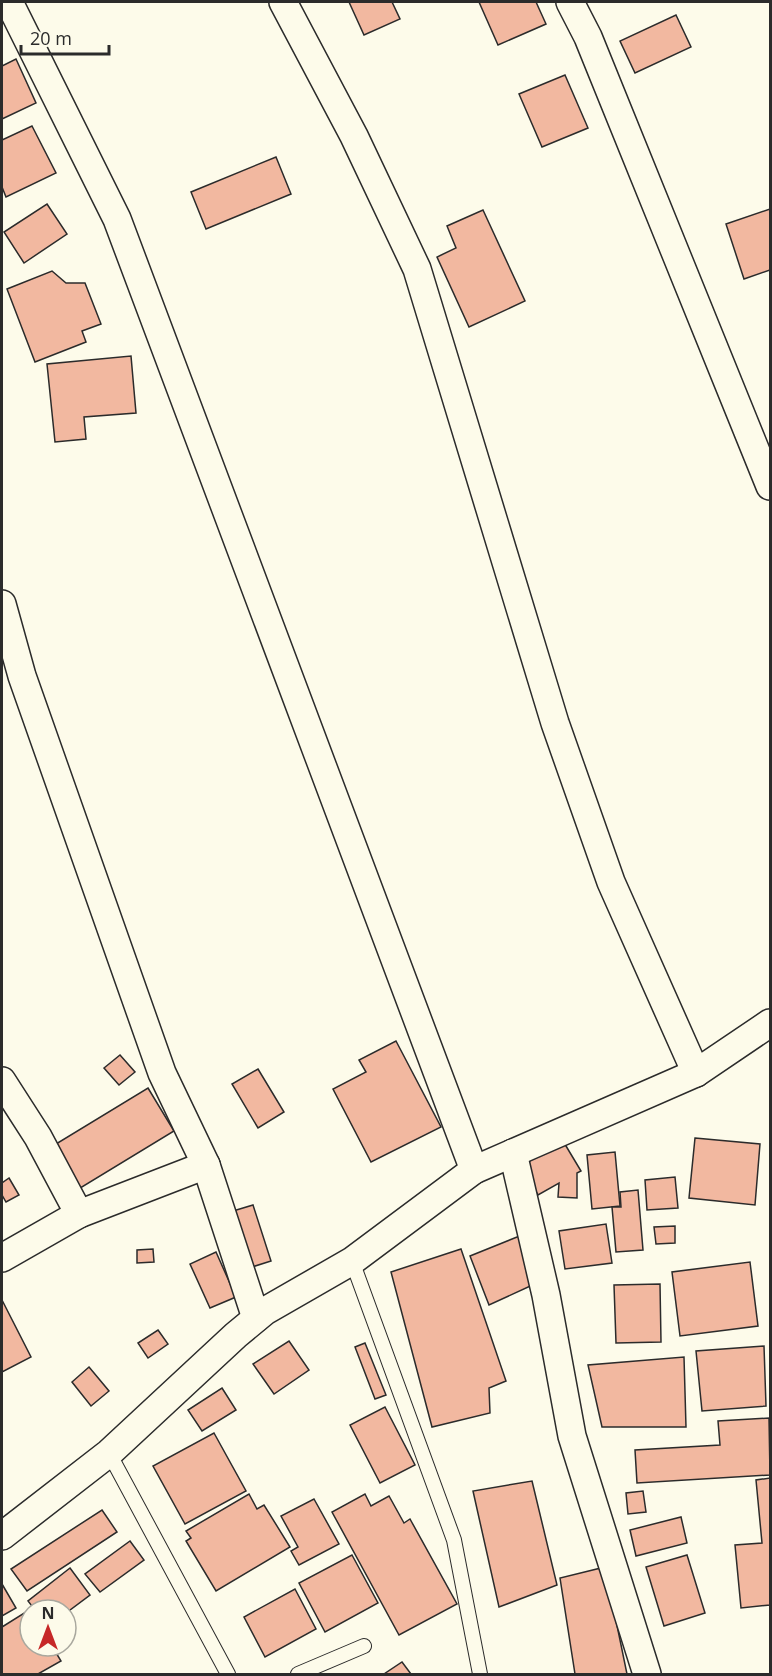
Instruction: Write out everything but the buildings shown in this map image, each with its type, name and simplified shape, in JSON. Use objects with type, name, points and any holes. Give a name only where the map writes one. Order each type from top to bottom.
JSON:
[{"type":"street","points":[[9,2],[117,219],[474,1170]]},
{"type":"street","points":[[283,2],[354,136],[417,269],[558,734],[611,882],[696,1073]]},
{"type":"street","points":[[570,2],[588,37],[771,486]]},
{"type":"street","points":[[2,604],[22,676],[162,1073],[206,1165],[256,1318]]},
{"type":"street","points":[[2,1536],[109,1453],[265,1311],[352,1261],[474,1170],[696,1073],[771,1023]]},
{"type":"street","points":[[2,1081],[38,1137],[79,1214]]},
{"type":"street","points":[[513,1154],[546,1295],[572,1437],[647,1674]]},
{"type":"street","points":[[2,1258],[79,1214],[206,1165]]},
{"type":"lane","points":[[352,1261],[454,1540],[480,1674]]},
{"type":"lane","points":[[109,1453],[228,1674]]},
{"type":"lane","points":[[298,1674],[364,1646]]}]
